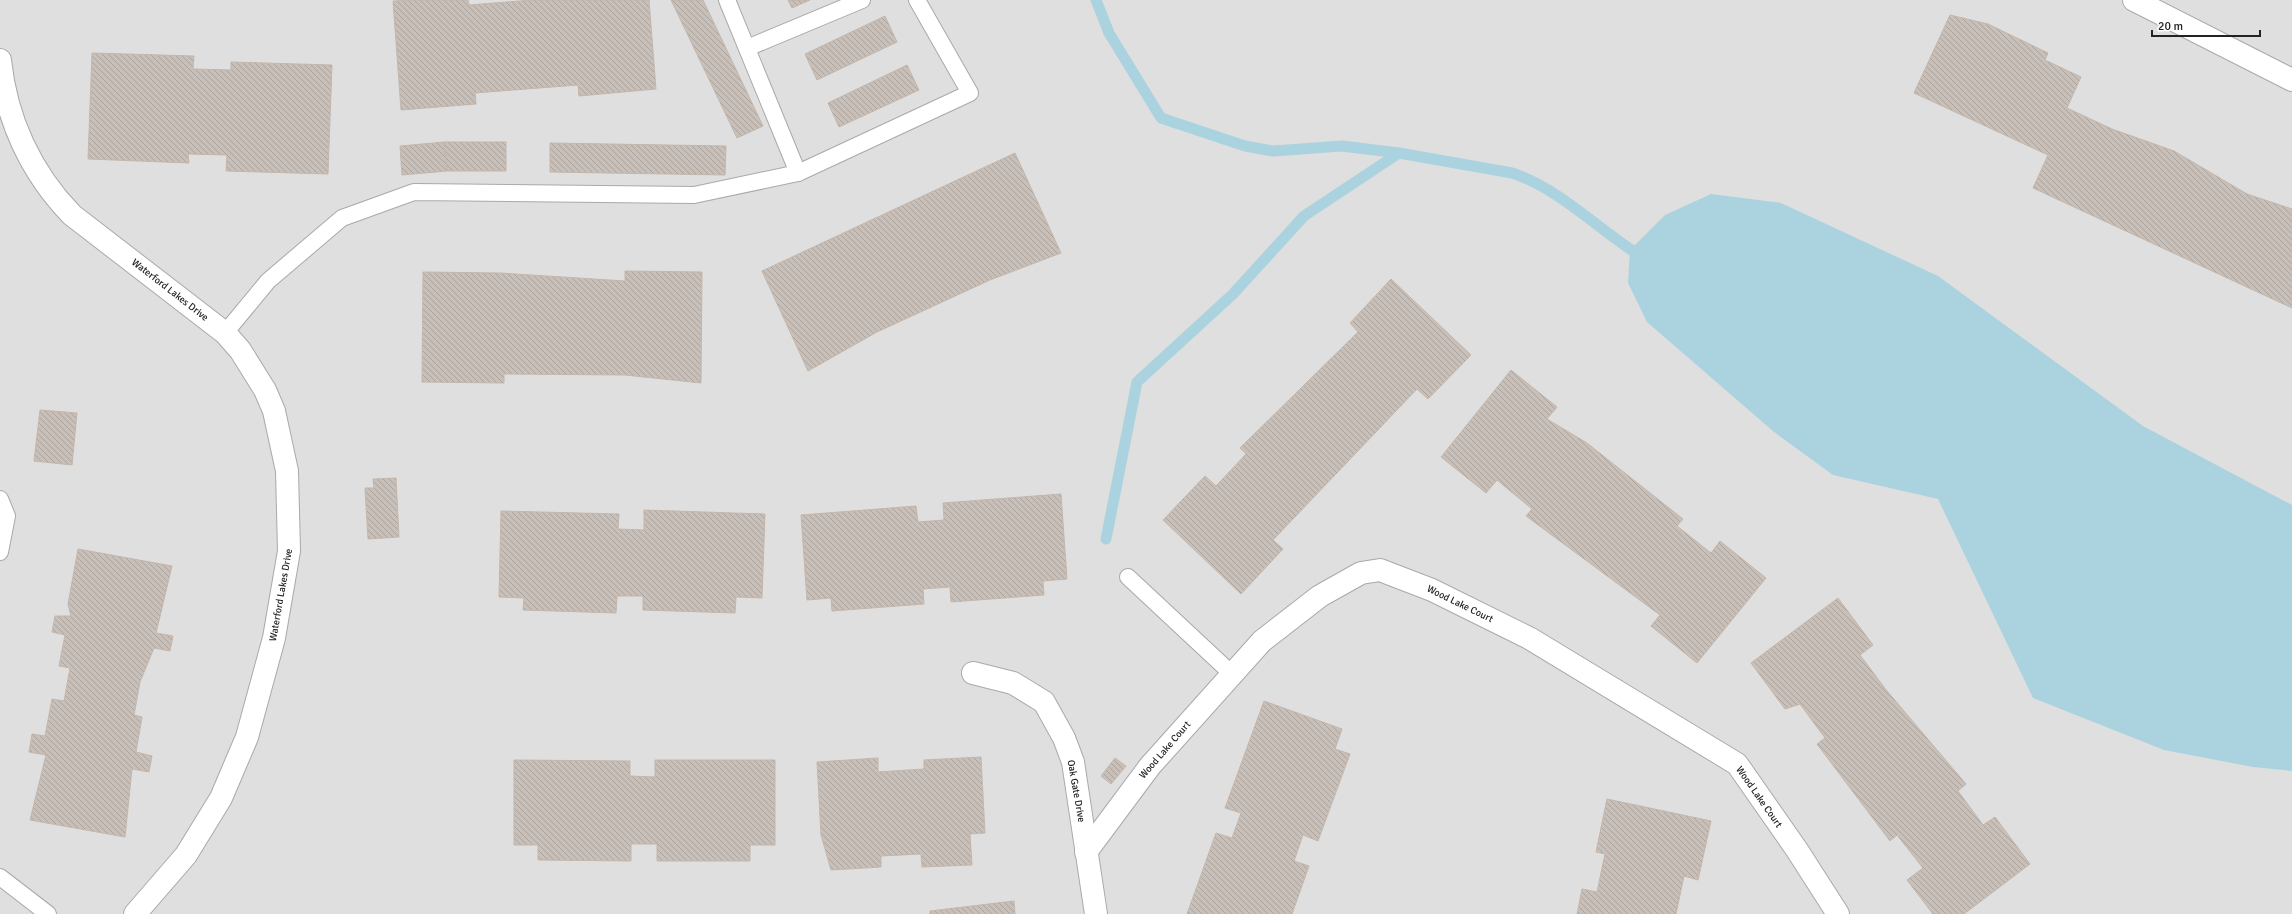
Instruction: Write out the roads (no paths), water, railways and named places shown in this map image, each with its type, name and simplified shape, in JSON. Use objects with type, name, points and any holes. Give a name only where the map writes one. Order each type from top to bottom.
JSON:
[{"type":"street","points":[[2134,0],[2292,80]]},
{"type":"street","name":"Waterford Lakes Drive","points":[[0,60],[3,84],[18,135],[30,159],[57,199],[72,215],[225,333],[240,350],[261,383],[274,411],[287,471],[289,551],[274,638],[249,729],[222,798],[186,855],[135,914]]},
{"type":"street","name":"Wood Lake Court","points":[[1086,852],[1150,766],[1262,641],[1320,596],[1361,573],[1380,570],[1432,590],[1529,638],[1738,764],[1797,850],[1838,914]]},
{"type":"street","name":"Oak Gate Drive","points":[[973,673],[1013,683],[1044,702],[1064,738],[1073,762],[1096,914]]},
{"type":"lane","points":[[727,0],[798,173]]},
{"type":"lane","points":[[746,48],[862,0]]},
{"type":"lane","points":[[225,333],[268,281],[342,218],[414,192],[694,195],[798,173],[970,93],[917,0]]},
{"type":"lane","points":[[0,499],[7,516],[0,552]]},
{"type":"lane","points":[[1128,577],[1232,674]]},
{"type":"lane","points":[[0,877],[48,914]]},
{"type":"water","points":[[1711,194],[1781,203],[1938,276],[2143,426],[2292,505],[2292,771],[2253,767],[2164,750],[2033,698],[1938,499],[1833,475],[1774,432],[1647,322],[1628,283],[1630,250],[1665,215]]},
{"type":"waterway","points":[[1096,0],[1109,33],[1161,118],[1245,146],[1273,151],[1342,146],[1399,153],[1512,173],[1529,180],[1563,199],[1626,247],[1642,257]]},
{"type":"waterway","points":[[1106,539],[1137,382],[1233,294],[1304,216],[1399,153]]}]
